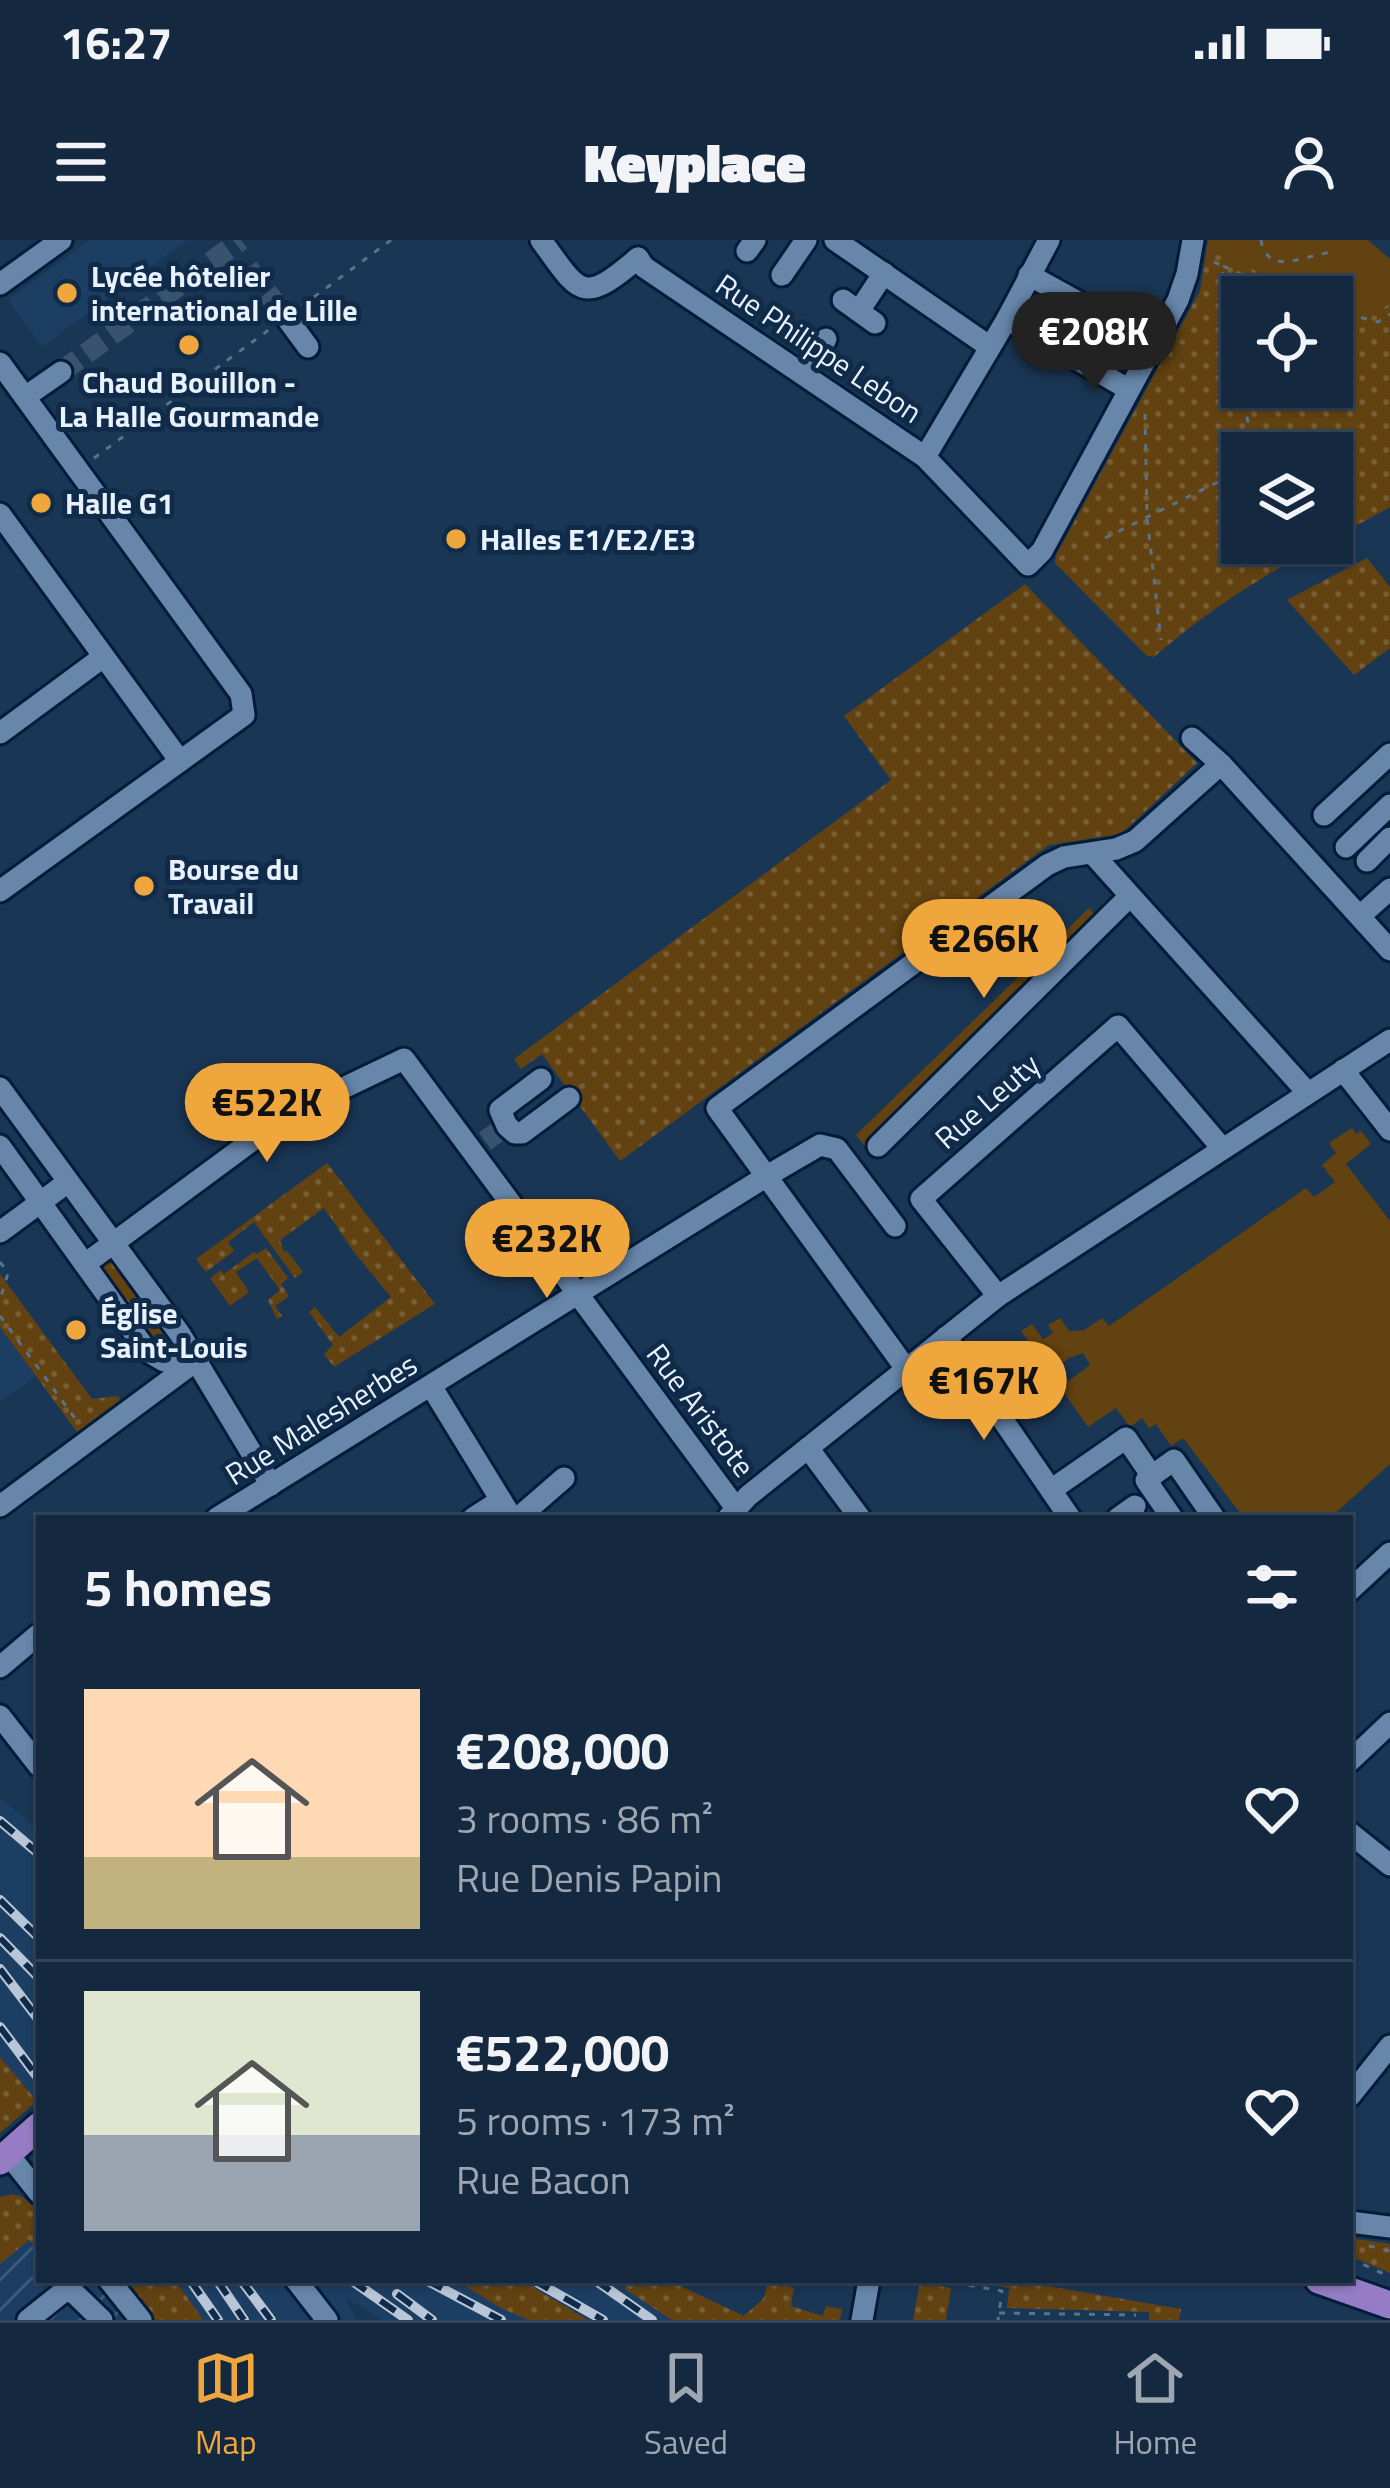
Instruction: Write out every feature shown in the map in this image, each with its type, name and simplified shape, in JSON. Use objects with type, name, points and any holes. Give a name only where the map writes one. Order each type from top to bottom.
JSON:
[{"type":"main road","points":[[6,2164],[36,2129]]},
{"type":"main road","points":[[6,2164],[36,2145]]},
{"type":"main road","points":[[1353,2277],[1390,2301]]},
{"type":"main road","points":[[1328,2283],[1390,2301]]},
{"type":"street","points":[[0,284],[62,240]]},
{"type":"street","points":[[541,240],[573,284],[591,290],[605,285],[637,246]]},
{"type":"street","points":[[782,274],[806,240]]},
{"type":"street","points":[[835,240],[990,347]]},
{"type":"street","points":[[925,457],[1049,240]]},
{"type":"street","points":[[1007,319],[1128,389],[1182,292],[1193,240]]},
{"type":"street","name":"Rue Philippe Lebon","points":[[637,246],[644,267],[925,457],[1028,566],[1042,551],[1128,389]]},
{"type":"street","points":[[859,311],[884,273]]},
{"type":"street","points":[[1029,275],[1154,344]]},
{"type":"street","points":[[285,315],[308,347]]},
{"type":"street","points":[[803,372],[826,338]]},
{"type":"street","points":[[0,363],[241,694],[244,715],[0,891]]},
{"type":"street","points":[[25,397],[61,372]]},
{"type":"street","points":[[0,514],[180,761]]},
{"type":"street","points":[[0,733],[103,656]]},
{"type":"street","points":[[1192,738],[1309,830],[1351,875],[1360,916],[1390,950]]},
{"type":"street","points":[[1309,830],[1390,754]]},
{"type":"street","points":[[907,1370],[717,1108],[1047,865],[1064,856],[1116,849],[1136,841],[1221,764]]},
{"type":"street","points":[[1333,858],[1390,806]]},
{"type":"street","points":[[1351,875],[1390,838]]},
{"type":"street","points":[[1092,853],[1308,1093]]},
{"type":"street","points":[[1360,916],[1390,889]]},
{"type":"street","points":[[878,1146],[1129,897]]},
{"type":"street","name":"Rue Leuty","points":[[998,1296],[921,1199],[1118,1025],[1222,1148]]},
{"type":"street","points":[[732,1513],[998,1296],[1390,1040]]},
{"type":"street","name":"Rue Aristote","points":[[114,1243],[276,1123],[404,1059],[492,1137],[578,1294],[732,1513]]},
{"type":"street","points":[[1343,1070],[1390,1130]]},
{"type":"street","points":[[541,1079],[500,1110],[492,1137],[522,1133],[569,1098]]},
{"type":"street","points":[[0,1088],[198,1360],[271,1485]]},
{"type":"street","name":"Rue Malesherbes","points":[[222,1515],[820,1145],[837,1149],[895,1226]]},
{"type":"street","points":[[0,1146],[147,1351],[164,1361],[198,1360]]},
{"type":"street","points":[[0,1232],[68,1181]]},
{"type":"street","points":[[85,1264],[114,1243]]},
{"type":"street","points":[[946,1336],[1068,1515]]},
{"type":"street","points":[[0,1506],[198,1360]]},
{"type":"street","points":[[431,1386],[510,1512],[564,1478]]},
{"type":"street","points":[[1051,1490],[1126,1438],[1152,1476]]},
{"type":"street","points":[[808,1448],[858,1515]]},
{"type":"street","points":[[1170,1515],[1146,1480],[1174,1460],[1212,1515]]},
{"type":"street","points":[[1353,1587],[1390,1553]]},
{"type":"street","points":[[0,1667],[36,1637]]},
{"type":"street","points":[[0,1713],[36,1748]]},
{"type":"street","points":[[0,1713],[36,1762]]},
{"type":"street","points":[[1353,1758],[1390,1723]]},
{"type":"street","points":[[1353,1835],[1390,1865]]},
{"type":"street","points":[[1353,2092],[1390,2046]]},
{"type":"street","points":[[6,2164],[36,2190]]},
{"type":"street","points":[[1353,2222],[1390,2227]]},
{"type":"street","points":[[111,2283],[141,2320]]},
{"type":"street","points":[[298,2283],[327,2320]]},
{"type":"street","points":[[862,2320],[868,2283]]},
{"type":"street","points":[[28,2320],[63,2292],[72,2291],[103,2320]]},
{"type":"path","points":[[78,470],[391,240]]},
{"type":"path","points":[[1261,240],[1273,261],[1334,251]]},
{"type":"path","points":[[1214,262],[1245,276]]},
{"type":"path","points":[[1221,265],[1223,276]]},
{"type":"path","points":[[1353,315],[1378,322],[1390,314]]},
{"type":"path","points":[[1145,414],[1147,517],[1161,640]]},
{"type":"path","points":[[1105,538],[1221,480]]},
{"type":"path","points":[[0,1262],[8,1273],[0,1300]]},
{"type":"path","points":[[0,1316],[90,1440]]},
{"type":"path","points":[[1353,2259],[1390,2277]]},
{"type":"path","points":[[956,2283],[1002,2291],[998,2320]]},
{"type":"path","points":[[999,2313],[1136,2315]]},
{"type":"shaded area","name":"Lycée hôtelier international de Lille","points":[[90,240],[187,240],[42,347],[8,300]]},
{"type":"shaded area","points":[[1208,240],[1368,240],[1390,259],[1390,303],[1368,319],[1353,313],[1353,276],[1267,276],[1207,247]]},
{"type":"shaded area","points":[[1207,247],[1268,276],[1221,276],[1221,408],[1353,408],[1353,313],[1368,318],[1390,303],[1390,507],[1353,527],[1353,432],[1221,432],[1221,564],[1287,564],[1194,624],[1154,657],[1147,656],[1055,563],[1056,555],[1200,291]]},
{"type":"shaded area","points":[[1367,558],[1390,587],[1390,648],[1354,675],[1287,600]]},
{"type":"shaded area","points":[[1025,584],[1197,763],[1121,834],[1049,845],[620,1161],[542,1054],[521,1069],[514,1059],[891,780],[844,716]]},
{"type":"shaded area","points":[[1089,908],[1100,920],[866,1147],[856,1135]]},
{"type":"shaded area","points":[[1352,1128],[1356,1134],[1361,1131],[1371,1144],[1346,1164],[1390,1221],[1390,1464],[1333,1515],[1242,1515],[1183,1438],[1171,1446],[1156,1424],[1149,1428],[1142,1418],[1130,1427],[1116,1408],[1088,1427],[1060,1387],[1090,1365],[1083,1353],[1051,1373],[1021,1331],[1032,1324],[1043,1339],[1053,1333],[1048,1325],[1060,1318],[1069,1331],[1084,1330],[1102,1318],[1109,1326],[1306,1188],[1314,1197],[1335,1182],[1322,1165],[1336,1153],[1329,1143]]},
{"type":"shaded area","points":[[327,1163],[435,1304],[334,1367],[324,1354],[333,1345],[309,1312],[315,1307],[339,1337],[391,1297],[324,1208],[280,1240],[284,1252],[303,1272],[295,1278],[254,1222],[228,1242],[234,1251],[206,1272],[196,1259]]},
{"type":"shaded area","points":[[266,1248],[288,1278],[281,1284],[289,1296],[275,1306],[282,1316],[277,1319],[268,1300],[280,1290],[257,1258],[236,1272],[249,1292],[230,1306],[210,1278]]},
{"type":"shaded area","points":[[114,1250],[172,1332],[153,1345],[95,1264]]},
{"type":"shaded area","points":[[0,1274],[92,1399],[118,1396],[120,1400],[77,1432],[0,1327]]},
{"type":"shaded area","points":[[0,1327],[36,1376],[0,1402]]},
{"type":"shaded area","points":[[0,1798],[36,1828],[36,2100],[0,2057]]},
{"type":"shaded area","points":[[0,2057],[36,2102],[0,2133]]},
{"type":"shaded area","points":[[0,2197],[23,2197],[36,2210],[36,2248],[29,2240],[0,2264]]},
{"type":"shaded area","points":[[36,2234],[36,2283],[146,2283],[171,2320],[0,2320],[0,2264]]},
{"type":"shaded area","points":[[1353,2238],[1390,2244],[1390,2273],[1353,2257]]},
{"type":"shaded area","points":[[124,2283],[177,2283],[203,2320],[153,2320]]},
{"type":"shaded area","points":[[177,2283],[624,2283],[715,2320],[381,2320],[345,2297],[356,2320],[203,2320]]},
{"type":"shaded area","points":[[460,2283],[526,2283],[588,2320],[528,2320]]},
{"type":"shaded area","points":[[627,2283],[674,2283],[744,2316],[764,2298],[767,2283],[791,2283],[791,2306],[823,2316],[826,2306],[842,2309],[840,2320],[672,2320],[625,2289]]},
{"type":"shaded area","points":[[920,2283],[951,2288],[946,2320],[913,2320]]},
{"type":"shaded area","points":[[980,2283],[1030,2283],[1181,2309],[1179,2320],[1149,2320],[1149,2312],[1007,2308],[1009,2288]]},
{"type":"tunnel","points":[[61,372],[241,240]]},
{"type":"tunnel","points":[[248,268],[283,313]]},
{"type":"tunnel","points":[[485,1141],[502,1129]]},
{"type":"railway","points":[[0,1821],[36,1851]]},
{"type":"railway","points":[[0,1900],[36,1935]]},
{"type":"railway","points":[[0,1938],[36,1975]]},
{"type":"railway","points":[[0,1969],[36,2016]]},
{"type":"railway","points":[[0,2027],[36,2075]]},
{"type":"railway","points":[[192,2283],[218,2320]]},
{"type":"railway","points":[[219,2283],[244,2320]]},
{"type":"railway","points":[[243,2283],[271,2320]]},
{"type":"railway","points":[[355,2283],[408,2320]]},
{"type":"railway","points":[[432,2283],[501,2320]]},
{"type":"railway","points":[[538,2283],[603,2320]]},
{"type":"railway","points":[[599,2283],[652,2320]]},
{"type":"railway","points":[[397,2294],[432,2320]]},
{"type":"place","name":"Lycée hôtelier international de Lille","points":[[67,293]]},
{"type":"place","name":"Chaud Bouillon - La Halle Gourmande","points":[[189,345]]},
{"type":"place","name":"Halle G1","points":[[41,503]]},
{"type":"place","name":"Halles E1/E2/E3","points":[[456,539]]},
{"type":"place","name":"Bourse du Travail","points":[[144,886]]},
{"type":"place","name":"Église Saint-Louis","points":[[76,1330]]}]
